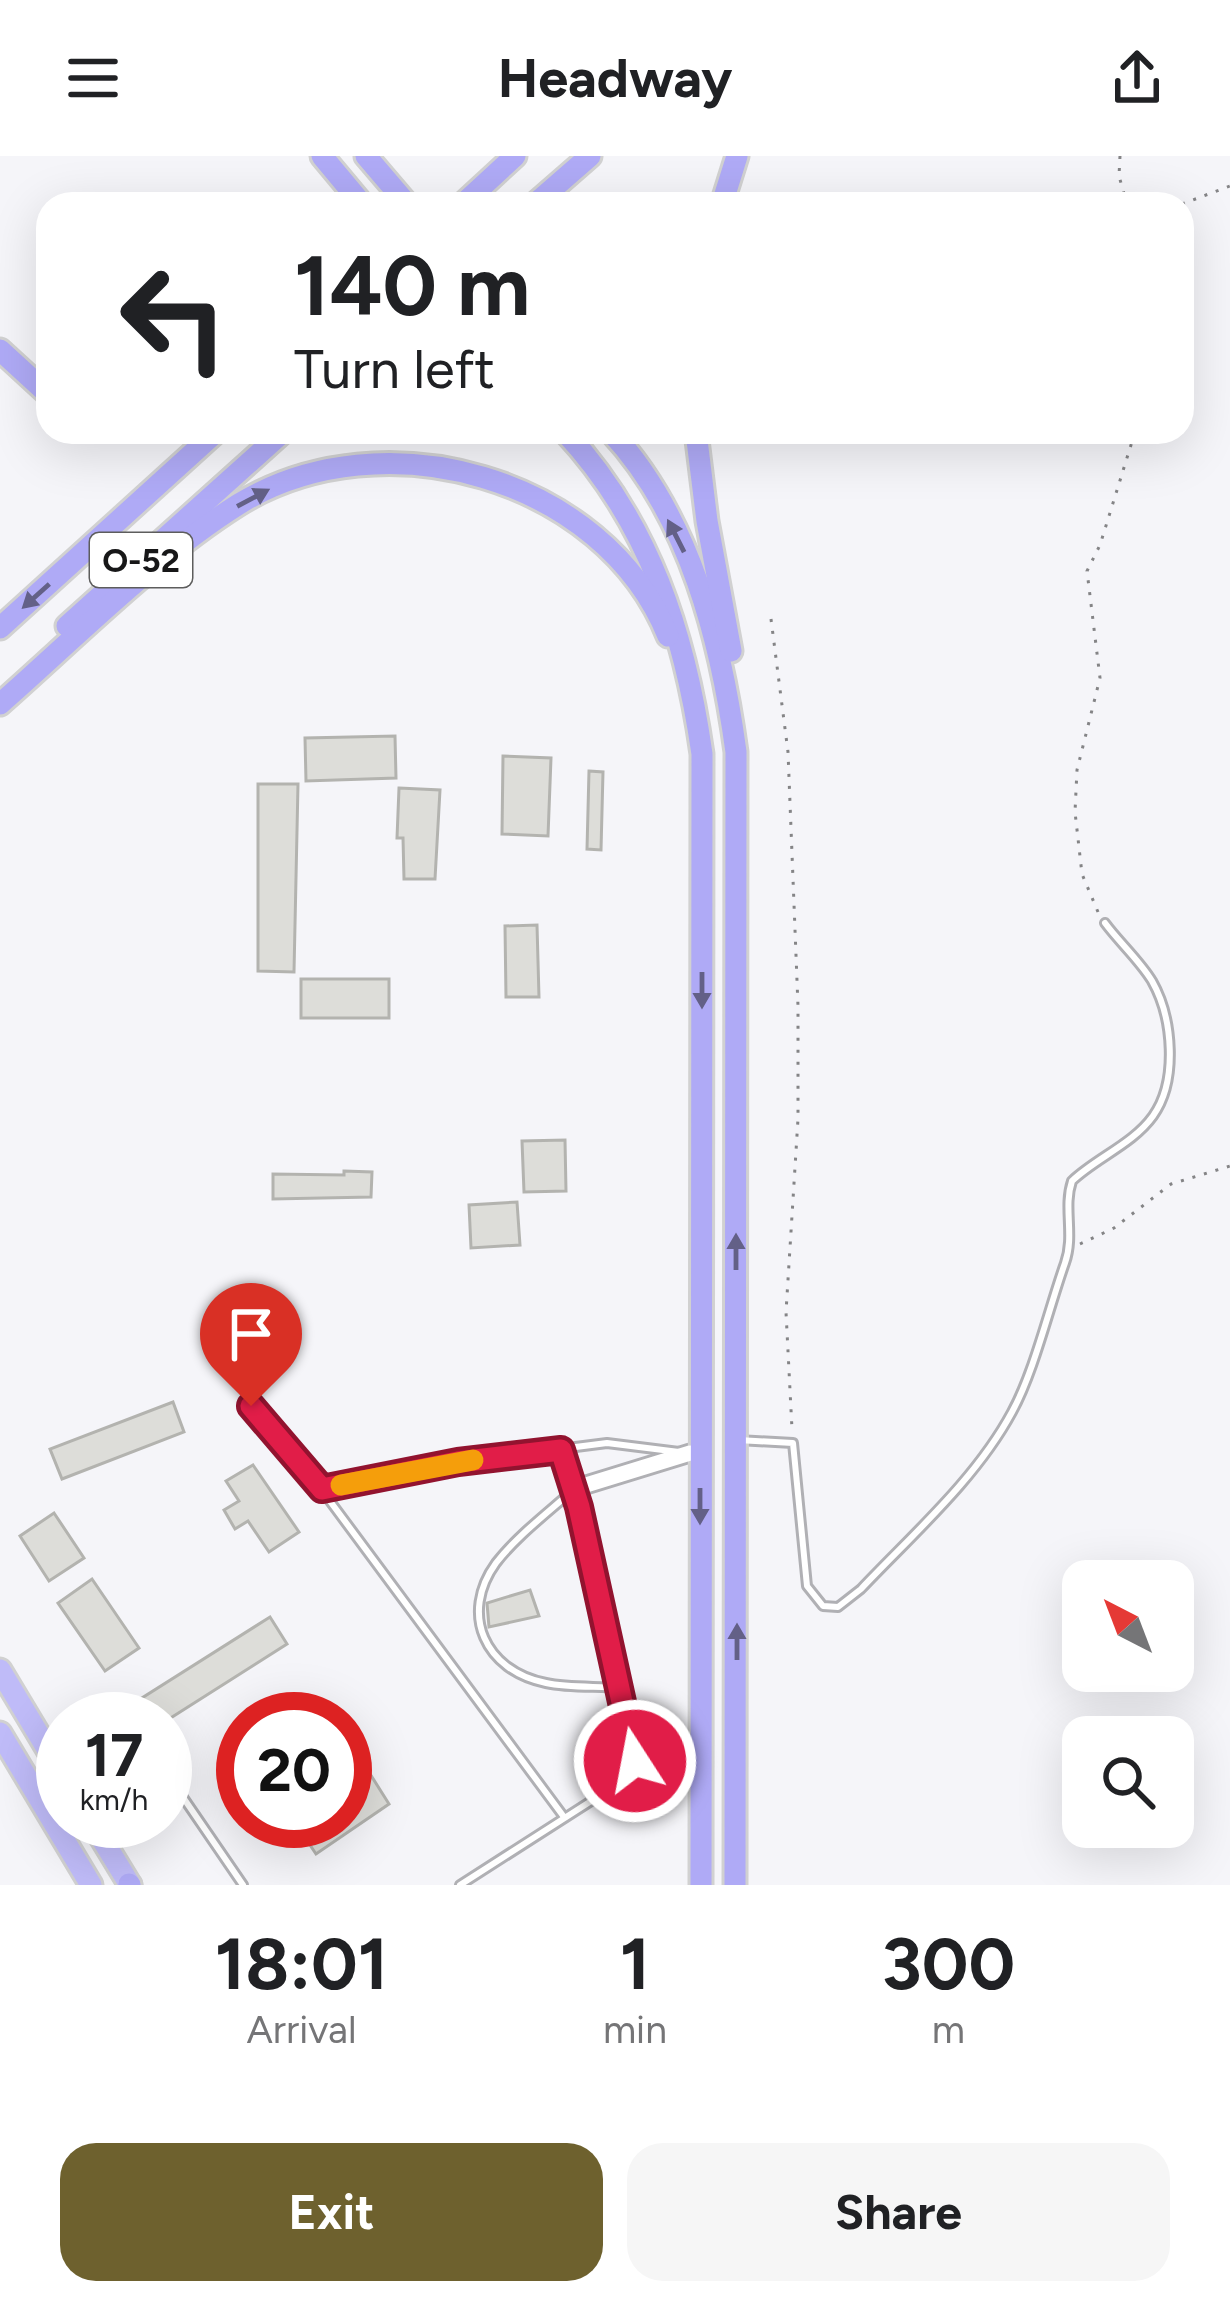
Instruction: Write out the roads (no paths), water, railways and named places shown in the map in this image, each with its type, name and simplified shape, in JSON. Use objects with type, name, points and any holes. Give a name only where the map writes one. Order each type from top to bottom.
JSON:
[{"type":"highway","points":[[322,156],[352,192]]},
{"type":"highway","points":[[366,156],[396,192]]},
{"type":"highway","points":[[549,192],[590,156]]},
{"type":"highway","points":[[726,192],[737,156]]},
{"type":"highway","points":[[475,192],[508,163]]},
{"type":"highway","points":[[0,350],[36,383]]},
{"type":"highway","name":"O-52","points":[[0,628],[203,444]]},
{"type":"highway","name":"O-52","points":[[0,687],[270,444]]},
{"type":"highway","points":[[576,444],[620,504],[649,555],[672,613],[692,685],[702,754],[695,1454],[701,1885]]},
{"type":"highway","points":[[619,444],[680,541],[704,602],[726,678],[736,752],[739,1885]]},
{"type":"highway","points":[[697,444],[706,520],[736,675],[741,752],[736,872]]},
{"type":"highway","points":[[0,704],[177,550],[239,504],[280,484],[364,466],[446,469],[486,477],[557,508],[589,532],[644,592],[664,626],[687,699],[702,873]]},
{"type":"highway","points":[[0,1670],[36,1729]]},
{"type":"highway","points":[[686,1885],[699,1682]]},
{"type":"highway","points":[[0,1732],[91,1885]]},
{"type":"highway","points":[[108,1848],[130,1884]]},
{"type":"street","points":[[573,1489],[695,1454]]},
{"type":"lane","points":[[736,1440],[793,1443],[807,1586],[823,1606],[838,1607],[848,1603],[995,1440],[1015,1408],[1069,1245],[1067,1196],[1072,1181],[1154,1115],[1167,1078],[1166,1018],[1152,981],[1105,922]]},
{"type":"lane","points":[[251,1406],[322,1489],[564,1817]]},
{"type":"lane","points":[[322,1489],[458,1462],[607,1443],[695,1454]]},
{"type":"lane","points":[[460,1885],[624,1780],[635,1761],[561,1450]]},
{"type":"lane","points":[[573,1489],[497,1563],[476,1611],[480,1635],[506,1664],[542,1683],[620,1688]]},
{"type":"lane","points":[[192,1810],[243,1885]]}]
